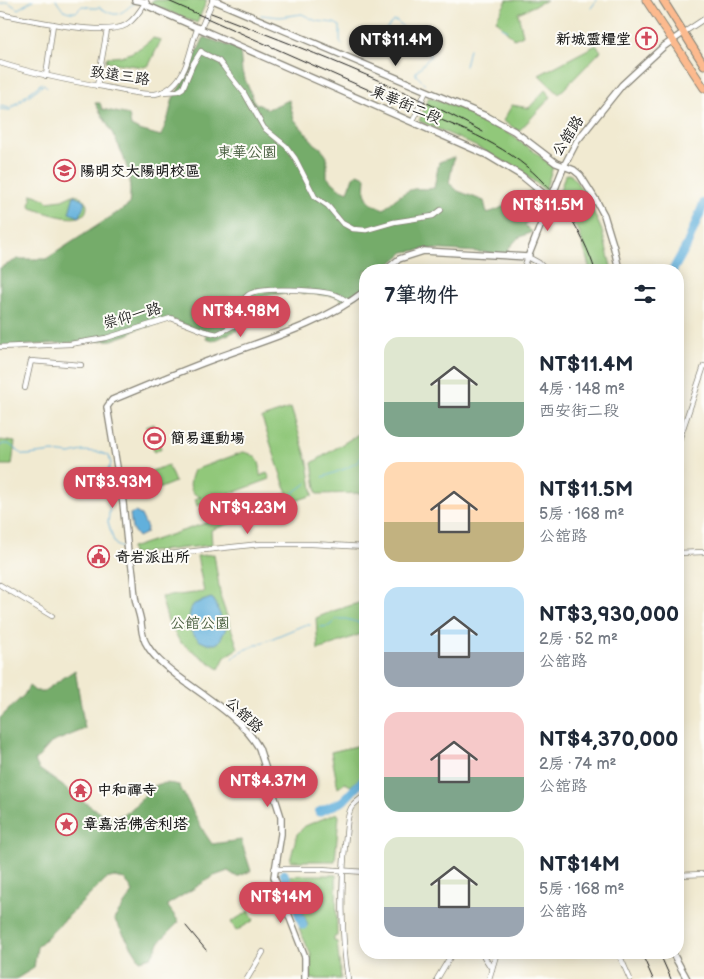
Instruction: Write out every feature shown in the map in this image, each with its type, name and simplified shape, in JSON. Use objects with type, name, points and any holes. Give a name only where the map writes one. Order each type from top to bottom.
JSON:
[{"type":"main road","points":[[646,0],[704,88]]},
{"type":"main road","points":[[663,0],[704,65]]},
{"type":"street","name":"東華街二段","points":[[135,0],[146,1],[148,6],[487,155],[522,176],[550,199]]},
{"type":"street","points":[[213,0],[488,117],[514,131],[556,162],[574,170],[580,175],[604,216],[618,264]]},
{"type":"street","name":"致遠三路","points":[[0,63],[46,76],[97,86],[142,94],[162,92],[180,78],[199,28],[213,0]]},
{"type":"street","points":[[0,14],[53,24],[107,30],[128,24],[146,1]]},
{"type":"street","points":[[683,33],[704,19]]},
{"type":"street","points":[[46,76],[53,24]]},
{"type":"street","points":[[97,86],[107,30]]},
{"type":"street","name":"公舘路","points":[[528,257],[550,199],[577,141],[622,85],[672,40],[683,33]]},
{"type":"street","points":[[162,92],[178,92],[183,88],[193,64],[201,51],[218,61],[244,92],[264,128],[286,146],[295,158],[315,197],[328,206],[342,223],[353,229],[366,230],[394,222],[433,216],[441,210]]},
{"type":"street","points":[[413,122],[426,91]]},
{"type":"street","points":[[393,264],[399,259],[424,251],[528,257],[540,264]]},
{"type":"street","points":[[525,264],[528,257]]},
{"type":"street","name":"崇仰一路","points":[[0,347],[70,344],[106,338],[171,318],[216,334],[233,326],[246,296],[253,291],[279,289],[335,294],[349,302]]},
{"type":"street","name":"公舘路","points":[[305,979],[305,957],[276,884],[281,817],[259,748],[254,739],[241,726],[168,668],[146,644],[141,631],[108,407],[112,400],[300,327],[359,295]]},
{"type":"street","points":[[26,388],[31,362],[81,365]]},
{"type":"street","points":[[684,425],[704,366]]},
{"type":"street","points":[[131,558],[260,544],[359,547]]},
{"type":"street","points":[[684,553],[704,552]]},
{"type":"street","points":[[0,585],[52,616]]},
{"type":"street","points":[[348,979],[345,950],[343,870],[347,822],[351,809],[359,801]]},
{"type":"street","points":[[277,869],[359,871]]},
{"type":"street","points":[[684,875],[704,874]]},
{"type":"street","points":[[247,979],[263,952]]},
{"type":"street","points":[[436,979],[448,959]]},
{"type":"street","points":[[485,959],[492,969]]},
{"type":"street","points":[[489,979],[496,959]]},
{"type":"street","points":[[621,959],[630,979]]},
{"type":"street","points":[[676,959],[687,979]]},
{"type":"green space","points":[[153,0],[207,0],[197,23],[150,4]]},
{"type":"green space","points":[[507,0],[547,0],[518,13],[523,35],[514,39],[496,20]]},
{"type":"green space","name":"東華公園","points":[[204,37],[240,50],[242,72],[255,103],[268,109],[289,100],[294,119],[327,157],[327,177],[339,188],[348,192],[353,177],[358,174],[366,177],[365,193],[370,203],[384,209],[410,190],[434,188],[439,162],[454,157],[449,183],[458,191],[484,201],[487,213],[499,209],[533,190],[545,202],[525,225],[532,232],[518,238],[508,249],[510,254],[429,249],[404,252],[390,264],[359,264],[359,293],[351,299],[343,301],[336,296],[291,292],[264,296],[247,308],[240,329],[213,341],[206,339],[206,333],[173,320],[134,330],[129,334],[112,340],[0,347],[0,268],[18,259],[46,259],[129,205],[129,177],[126,164],[116,140],[95,103],[100,103],[102,109],[129,115],[131,126],[139,130],[161,136],[173,98],[187,75]]},
{"type":"green space","points":[[153,38],[161,40],[149,65],[144,67],[106,62],[107,57],[120,56],[132,52]]},
{"type":"green space","points":[[596,45],[601,51],[559,94],[539,75]]},
{"type":"green space","points":[[545,90],[551,97],[519,131],[503,121],[512,105],[529,108]]},
{"type":"green space","points":[[429,97],[465,111],[495,126],[513,136],[537,154],[553,167],[545,190],[516,169],[469,143],[419,121]]},
{"type":"green space","points":[[565,175],[571,175],[586,195],[602,231],[610,264],[588,264],[579,231],[556,203]]},
{"type":"green space","points":[[32,194],[45,199],[47,202],[62,200],[75,194],[85,201],[87,207],[85,213],[79,217],[72,218],[53,215],[31,208]]},
{"type":"green space","points":[[291,408],[308,463],[313,495],[211,530],[212,545],[132,554],[131,548],[287,493],[262,418]]},
{"type":"green space","name":"簡易運動場","points":[[154,424],[161,449],[154,452],[146,427]]},
{"type":"green space","points":[[359,434],[359,493],[317,494],[312,463]]},
{"type":"green space","points":[[0,440],[15,442],[12,465],[0,465]]},
{"type":"green space","points":[[243,452],[252,455],[258,460],[260,476],[267,473],[270,479],[197,506],[195,499],[201,497],[193,493],[190,486],[194,470]]},
{"type":"green space","points":[[168,465],[175,482],[153,491],[146,473]]},
{"type":"green space","name":"公館公園","points":[[214,554],[221,599],[238,648],[225,657],[219,669],[180,642],[168,621],[161,597],[204,592],[197,556]]},
{"type":"green space","points":[[359,603],[359,635],[318,650],[316,618]]},
{"type":"green space","points":[[75,670],[85,729],[51,743],[35,761],[39,769],[108,818],[127,812],[154,786],[168,783],[179,785],[212,844],[241,840],[251,871],[237,877],[228,871],[214,876],[167,905],[179,922],[161,940],[151,957],[140,960],[114,919],[133,892],[125,879],[114,877],[106,879],[37,947],[34,968],[16,979],[0,979],[0,718],[24,695],[29,686],[35,691],[44,691]]},
{"type":"green space","points":[[359,745],[359,779],[351,786],[345,783],[338,788],[331,752]]},
{"type":"green space","points":[[337,813],[339,816],[335,861],[290,861],[297,834],[305,826]]},
{"type":"green space","points":[[336,875],[337,936],[334,937],[334,941],[337,942],[341,979],[311,979],[311,955],[299,928],[308,925],[288,876]]},
{"type":"green space","points":[[249,911],[254,920],[236,931],[231,922]]},
{"type":"water","points":[[74,195],[85,202],[80,217],[69,213]]},
{"type":"water","points":[[135,512],[141,515],[147,528],[146,533],[138,537],[132,529],[130,514]]},
{"type":"water","points":[[211,598],[214,600],[226,629],[216,644],[207,644],[200,641],[192,633],[188,624],[191,608],[194,604]]},
{"type":"waterway","points":[[0,4],[8,2],[18,9],[33,0]]},
{"type":"waterway","points":[[56,0],[62,8],[69,12],[76,12],[82,6],[99,7],[114,14],[121,13],[134,3]]},
{"type":"waterway","points":[[591,8],[597,0]]},
{"type":"waterway","points":[[261,15],[280,17],[302,14],[316,21],[334,23],[340,26],[340,42],[343,45]]},
{"type":"waterway","points":[[357,53],[373,43],[393,21],[397,21],[420,45]]},
{"type":"waterway","points":[[501,27],[507,30]]},
{"type":"waterway","points":[[465,66],[469,49]]},
{"type":"waterway","points":[[426,85],[416,75],[416,72],[430,57],[430,53]]},
{"type":"waterway","points":[[0,106],[10,108],[42,83]]},
{"type":"waterway","points":[[0,109],[10,110],[44,84],[47,87]]},
{"type":"waterway","points":[[676,264],[687,245],[704,203]]},
{"type":"waterway","points":[[0,446],[9,444],[23,455],[53,452],[70,454],[82,451],[99,452],[109,456],[111,464],[106,474],[110,506],[108,522],[114,542],[122,548]]},
{"type":"waterway","points":[[323,477],[347,468],[359,461]]},
{"type":"waterway","points":[[227,520],[289,496],[307,483]]},
{"type":"waterway","points":[[321,627],[329,626],[337,619],[359,623]]},
{"type":"waterway","points":[[232,658],[242,651],[304,625],[310,625]]},
{"type":"waterway","points":[[319,812],[343,801],[359,784]]},
{"type":"waterway","points":[[284,874],[303,925]]},
{"type":"railway","points":[[166,0],[476,135],[511,155],[538,177],[559,201],[584,242],[593,264]]},
{"type":"railway","points":[[211,13],[383,82],[483,132]]},
{"type":"railway","points":[[186,926],[206,950]]},
{"type":"railway","points":[[644,959],[653,979]]},
{"type":"railway","points":[[662,959],[671,979]]},
{"type":"place","name":"新城靈糧堂","points":[[647,39]]},
{"type":"place","name":"陽明交大陽明校區","points":[[64,171]]},
{"type":"place","name":"簡易運動場","points":[[154,438]]},
{"type":"place","name":"奇岩派出所","points":[[99,557]]},
{"type":"place","name":"中和禪寺","points":[[81,790]]},
{"type":"place","name":"章嘉活佛舍利塔","points":[[67,824]]}]
